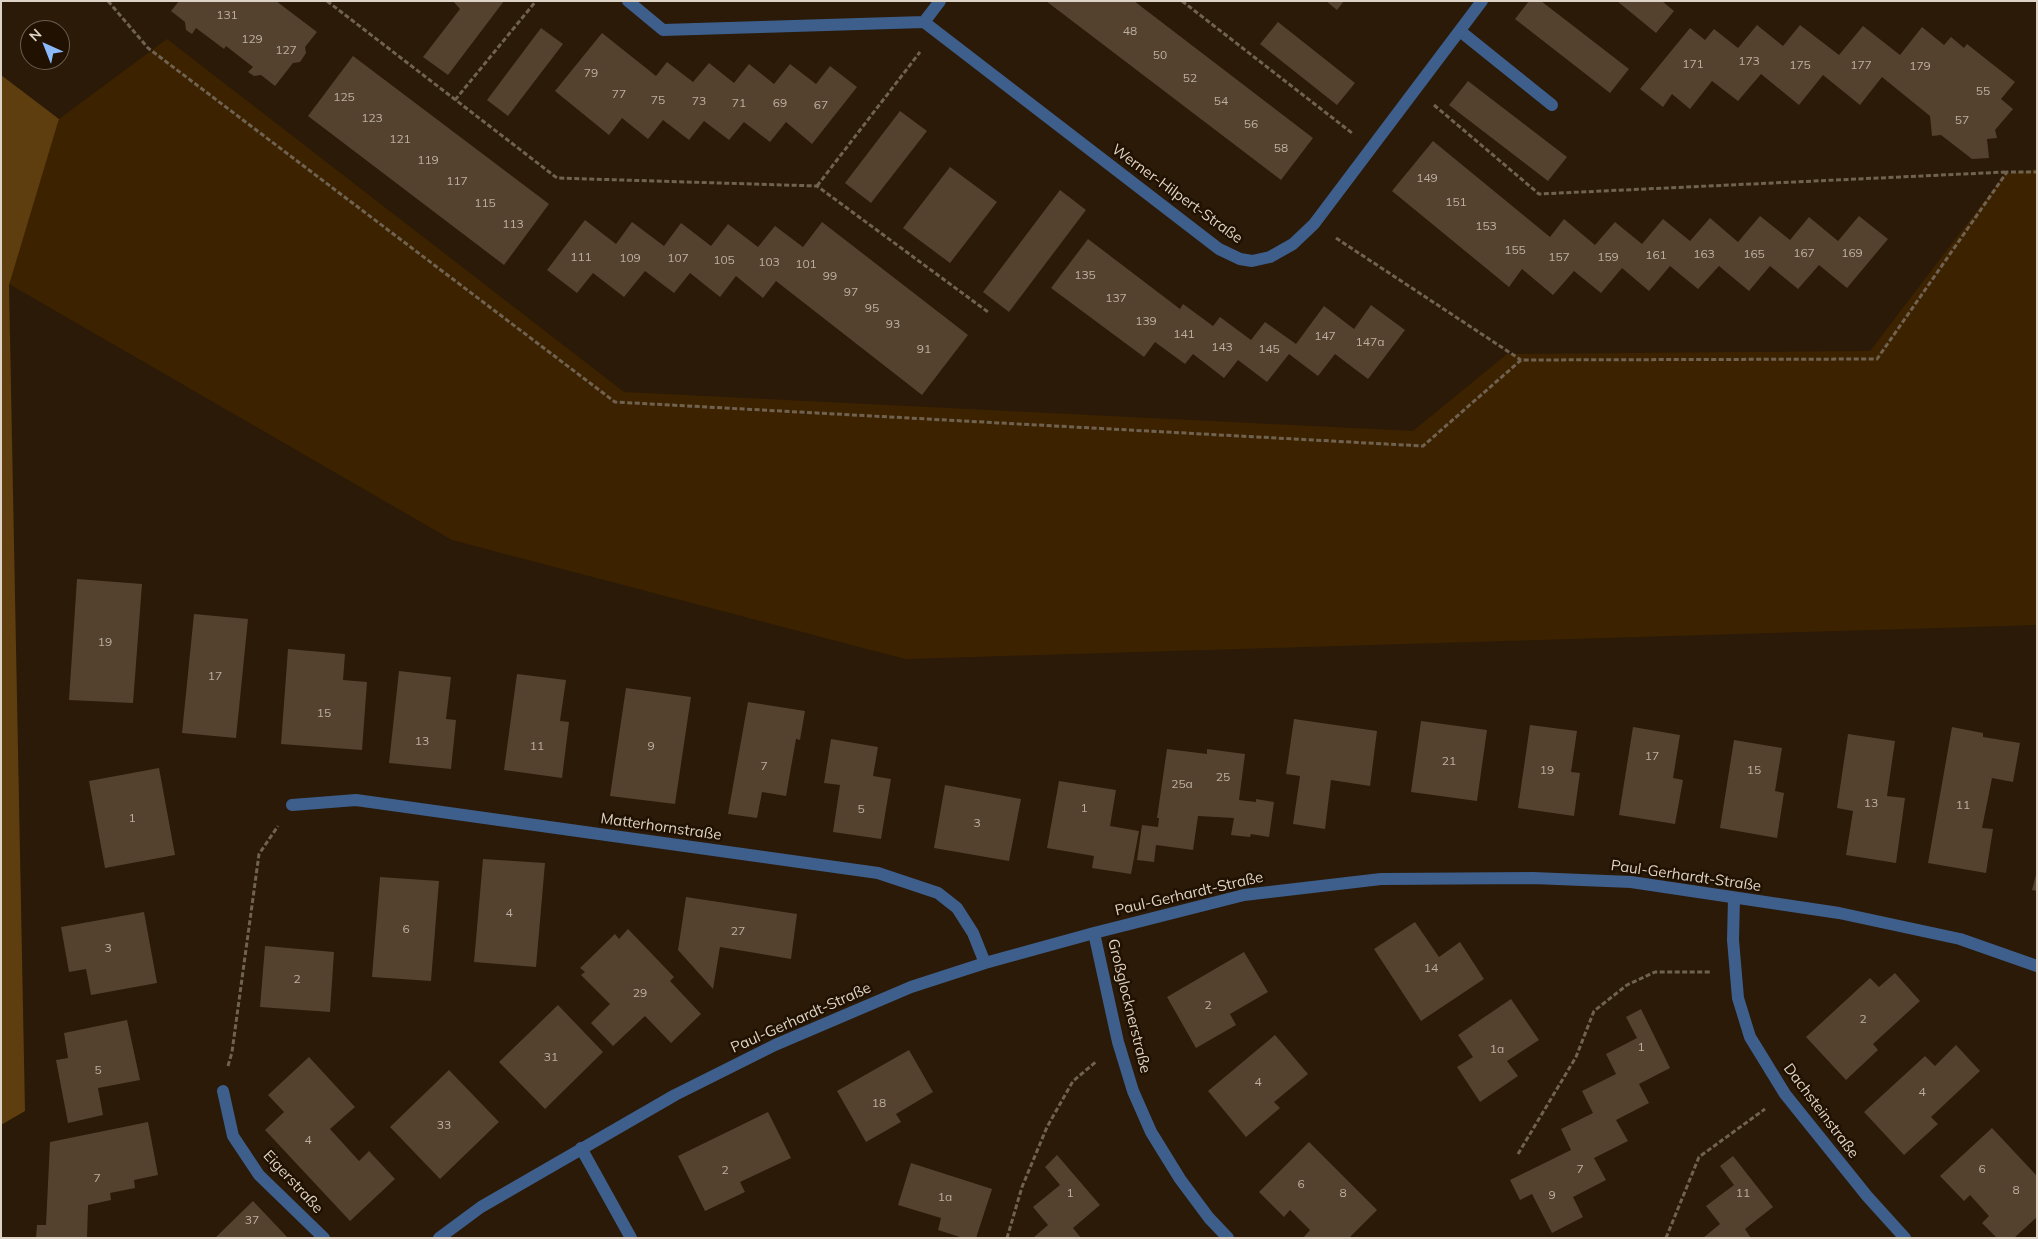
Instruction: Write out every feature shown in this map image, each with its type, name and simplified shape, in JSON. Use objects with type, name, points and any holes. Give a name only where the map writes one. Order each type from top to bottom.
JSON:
[{"type":"street","points":[[628,1],[663,30],[924,22],[940,1]]},
{"type":"street","name":"Werner-Hilpert-Straße","points":[[924,22],[1219,249],[1240,259],[1252,261],[1270,256],[1293,244],[1314,224],[1482,1]]},
{"type":"street","points":[[1460,31],[1552,104]]},
{"type":"street","name":"Matterhornstraße","points":[[292,804],[356,800],[878,873],[938,893],[957,908],[973,933],[985,963]]},
{"type":"street","name":"Paul-Gerhardt-Straße","points":[[440,1238],[481,1207],[581,1148],[675,1095],[775,1045],[911,987],[985,963],[1244,895],[1381,879],[1533,878],[1631,882],[1839,913],[1960,939],[2037,966]]},
{"type":"street","name":"Dachsteinstraße","points":[[1734,898],[1735,972],[1738,998],[1750,1037],[1785,1094],[1866,1196],[1905,1238]]},
{"type":"street","name":"Großglocknerstraße","points":[[1094,933],[1118,1042],[1133,1091],[1151,1132],[1180,1179],[1209,1218],[1228,1238]]},
{"type":"street","name":"Eigerstraße","points":[[222,1091],[233,1136],[243,1152],[260,1175],[324,1238]]},
{"type":"street","points":[[581,1148],[632,1238]]},
{"type":"path","points":[[108,1],[148,48],[615,402],[1423,446],[1522,360]]},
{"type":"path","points":[[327,1],[557,178],[817,186],[988,312]]},
{"type":"path","points":[[455,100],[536,1]]},
{"type":"path","points":[[1182,1],[1372,148]]},
{"type":"path","points":[[817,186],[936,32]]},
{"type":"path","points":[[1415,90],[1539,194],[2037,172]]},
{"type":"path","points":[[1314,224],[1522,360],[1877,359],[2007,172]]},
{"type":"path","points":[[232,1052],[259,854],[292,804]]},
{"type":"path","points":[[1518,1154],[1576,1057],[1594,1011],[1627,985],[1655,972],[1735,972]]},
{"type":"path","points":[[1007,1238],[1022,1187],[1047,1128],[1073,1082],[1118,1042]]},
{"type":"path","points":[[1666,1238],[1699,1157],[1785,1094]]},
{"type":"shaded area","points":[[167,39],[624,392],[1413,431],[1507,354],[1870,351],[2005,174],[2037,169],[2037,625],[905,659],[452,540],[9,284],[59,119]]},
{"type":"shaded area","points":[[1,75],[59,119],[9,285],[25,1111],[1,1125]]},
{"type":"building","points":[[179,1],[276,1],[317,32],[305,47],[306,53],[300,62],[293,63],[275,86],[261,75],[254,76],[248,72],[253,67],[226,46],[224,49],[196,28],[192,34],[186,30],[185,22],[171,11]]},
{"type":"building","points":[[453,1],[504,1],[448,75],[423,57],[460,9]]},
{"type":"building","points":[[1046,1],[1134,1],[1313,138],[1281,180]]},
{"type":"building","points":[[1326,1],[1344,1],[1337,10]]},
{"type":"building","points":[[1529,1],[1541,1],[1629,69],[1610,93],[1515,19]]},
{"type":"building","points":[[1617,1],[1662,1],[1674,11],[1656,33]]},
{"type":"building","points":[[1278,22],[1355,83],[1337,105],[1260,44]]},
{"type":"building","points":[[1757,25],[1783,46],[1800,25],[1839,55],[1863,26],[1900,55],[1922,27],[1944,45],[1951,37],[1964,48],[1967,44],[2015,82],[2001,99],[2013,109],[1995,130],[1997,138],[1987,139],[1989,158],[1972,159],[1941,135],[1932,136],[1930,116],[1882,77],[1860,105],[1823,75],[1799,105],[1761,74],[1738,101],[1712,81],[1690,109],[1672,94],[1663,107],[1640,89],[1690,28],[1705,40],[1714,29],[1738,48]]},
{"type":"building","points":[[541,28],[563,44],[508,116],[487,100]]},
{"type":"building","points":[[602,33],[656,76],[667,62],[693,82],[709,63],[734,83],[749,64],[774,84],[790,64],[816,84],[830,66],[857,87],[812,144],[786,122],[770,142],[744,122],[729,140],[704,121],[689,140],[663,120],[648,139],[622,118],[609,135],[555,91]]},
{"type":"building","points":[[353,56],[549,204],[504,265],[308,116]]},
{"type":"building","points":[[1468,81],[1567,157],[1548,181],[1449,105]]},
{"type":"building","points":[[900,111],[927,131],[871,203],[845,183]]},
{"type":"building","points":[[1433,141],[1550,237],[1564,219],[1595,245],[1615,222],[1642,244],[1663,219],[1690,241],[1710,218],[1738,242],[1760,216],[1790,240],[1809,217],[1838,241],[1859,216],[1888,239],[1847,288],[1819,265],[1798,289],[1770,266],[1749,291],[1719,266],[1698,289],[1670,266],[1649,291],[1622,268],[1601,293],[1574,271],[1553,295],[1522,269],[1509,287],[1392,191]]},
{"type":"building","points":[[950,167],[997,202],[950,263],[903,228]]},
{"type":"building","points":[[1060,190],[1086,210],[1009,312],[983,292]]},
{"type":"building","points":[[585,220],[616,244],[632,222],[664,246],[681,223],[711,246],[728,224],[758,247],[775,226],[803,247],[822,222],[968,335],[922,395],[776,281],[763,298],[736,276],[720,297],[690,273],[674,293],[645,271],[624,297],[593,273],[577,293],[547,270]]},
{"type":"building","points":[[1088,239],[1180,309],[1183,304],[1213,326],[1220,317],[1251,340],[1265,322],[1296,344],[1324,306],[1354,329],[1371,305],[1405,330],[1368,379],[1335,354],[1318,376],[1289,354],[1267,382],[1238,360],[1224,378],[1193,354],[1185,364],[1155,342],[1144,357],[1051,288]]},
{"type":"building","points":[[77,579],[142,584],[133,703],[69,700]]},
{"type":"building","points":[[194,614],[248,619],[236,738],[182,733]]},
{"type":"building","points":[[288,649],[345,654],[343,680],[367,682],[362,750],[281,744]]},
{"type":"building","points":[[399,671],[451,677],[446,719],[456,720],[451,769],[389,763]]},
{"type":"building","points":[[517,674],[566,680],[560,721],[569,722],[562,778],[504,770]]},
{"type":"building","points":[[626,688],[691,697],[675,804],[610,796]]},
{"type":"building","points":[[748,702],[805,711],[800,740],[796,739],[786,796],[762,792],[757,818],[728,814]]},
{"type":"building","points":[[1294,719],[1377,731],[1370,786],[1331,780],[1325,829],[1293,824],[1300,776],[1286,774]]},
{"type":"building","points":[[1421,721],[1487,730],[1477,801],[1411,792]]},
{"type":"building","points":[[1530,725],[1577,731],[1571,772],[1580,773],[1574,816],[1518,808]]},
{"type":"building","points":[[1633,727],[1680,735],[1673,778],[1683,780],[1675,824],[1619,815]]},
{"type":"building","points":[[1952,727],[1983,733],[1983,737],[2020,743],[2013,782],[1992,778],[1982,828],[1993,829],[1986,873],[1928,863]]},
{"type":"building","points":[[1848,734],[1895,741],[1887,796],[1905,798],[1896,863],[1846,855],[1853,811],[1837,808]]},
{"type":"building","points":[[831,739],[878,747],[873,776],[891,779],[881,839],[833,832],[840,785],[824,783]]},
{"type":"building","points":[[1734,740],[1782,748],[1775,791],[1784,793],[1777,838],[1720,828]]},
{"type":"building","points":[[1167,749],[1207,754],[1207,749],[1245,754],[1239,800],[1256,802],[1256,799],[1274,802],[1269,837],[1251,834],[1250,837],[1231,835],[1234,818],[1198,816],[1193,850],[1156,845],[1154,862],[1137,860],[1142,825],[1158,827],[1159,818],[1157,818]]},
{"type":"building","points":[[159,768],[175,855],[105,868],[89,781]]},
{"type":"building","points":[[1059,781],[1116,790],[1110,826],[1139,831],[1131,874],[1092,868],[1094,856],[1047,848]]},
{"type":"building","points":[[945,785],[1021,799],[1009,861],[934,848]]},
{"type":"building","points":[[483,859],[545,863],[536,967],[474,962]]},
{"type":"building","points":[[2037,875],[2037,891],[2032,890]]},
{"type":"building","points":[[380,877],[439,881],[431,981],[372,977]]},
{"type":"building","points":[[686,897],[797,914],[791,959],[720,947],[713,989],[678,950]]},
{"type":"building","points":[[144,912],[157,983],[91,995],[86,969],[69,972],[61,927]]},
{"type":"building","points":[[1415,922],[1439,957],[1460,942],[1484,979],[1421,1021],[1374,949]]},
{"type":"building","points":[[628,929],[674,977],[670,981],[701,1014],[671,1043],[645,1016],[613,1046],[591,1023],[610,1004],[581,975],[585,972],[580,968],[615,934],[619,939]]},
{"type":"building","points":[[265,946],[334,952],[330,1012],[260,1007]]},
{"type":"building","points":[[1244,952],[1268,992],[1230,1014],[1236,1025],[1196,1048],[1167,997]]},
{"type":"building","points":[[1895,973],[1920,1001],[1873,1044],[1878,1050],[1846,1080],[1806,1037],[1870,978],[1879,987]]},
{"type":"building","points":[[1511,999],[1539,1040],[1507,1061],[1518,1076],[1480,1102],[1457,1067],[1473,1057],[1458,1035]]},
{"type":"building","points":[[558,1005],[603,1052],[545,1109],[499,1062]]},
{"type":"building","points":[[1641,1009],[1670,1068],[1639,1084],[1649,1103],[1616,1120],[1628,1141],[1594,1158],[1606,1180],[1573,1197],[1583,1217],[1552,1233],[1532,1194],[1520,1200],[1510,1180],[1571,1150],[1561,1129],[1593,1113],[1582,1091],[1616,1074],[1606,1054],[1637,1038],[1626,1017]]},
{"type":"building","points":[[127,1020],[140,1080],[98,1088],[103,1115],[68,1123],[56,1060],[68,1058],[64,1033]]},
{"type":"building","points":[[1275,1035],[1308,1074],[1274,1102],[1280,1108],[1246,1137],[1208,1091]]},
{"type":"building","points":[[1956,1045],[1980,1071],[1931,1117],[1938,1124],[1904,1155],[1864,1112],[1925,1056],[1935,1066]]},
{"type":"building","points":[[909,1050],[933,1092],[896,1114],[901,1122],[866,1142],[837,1091]]},
{"type":"building","points":[[309,1057],[355,1107],[330,1129],[359,1161],[369,1151],[395,1179],[350,1221],[265,1130],[284,1112],[268,1095]]},
{"type":"building","points":[[449,1070],[499,1122],[440,1179],[390,1127]]},
{"type":"building","points":[[768,1112],[791,1158],[740,1182],[745,1192],[705,1211],[678,1156]]},
{"type":"building","points":[[148,1122],[158,1175],[134,1180],[135,1188],[110,1193],[111,1200],[88,1205],[87,1238],[36,1238],[37,1225],[46,1225],[50,1142]]},
{"type":"building","points":[[1992,1128],[2037,1176],[2037,1217],[2014,1238],[1997,1238],[1982,1223],[1989,1216],[1970,1195],[1964,1201],[1940,1176]]},
{"type":"building","points":[[1309,1142],[1377,1210],[1349,1238],[1303,1238],[1310,1230],[1290,1210],[1284,1217],[1259,1192]]},
{"type":"building","points":[[1057,1155],[1100,1205],[1073,1228],[1081,1238],[1033,1238],[1048,1225],[1033,1207],[1060,1185],[1045,1167]]},
{"type":"building","points":[[1733,1156],[1773,1207],[1745,1229],[1751,1238],[1703,1238],[1720,1224],[1706,1206],[1734,1185],[1720,1166]]},
{"type":"building","points":[[911,1163],[992,1189],[976,1238],[963,1238],[938,1230],[941,1218],[898,1205]]},
{"type":"building","points":[[253,1201],[288,1238],[215,1238]]}]
